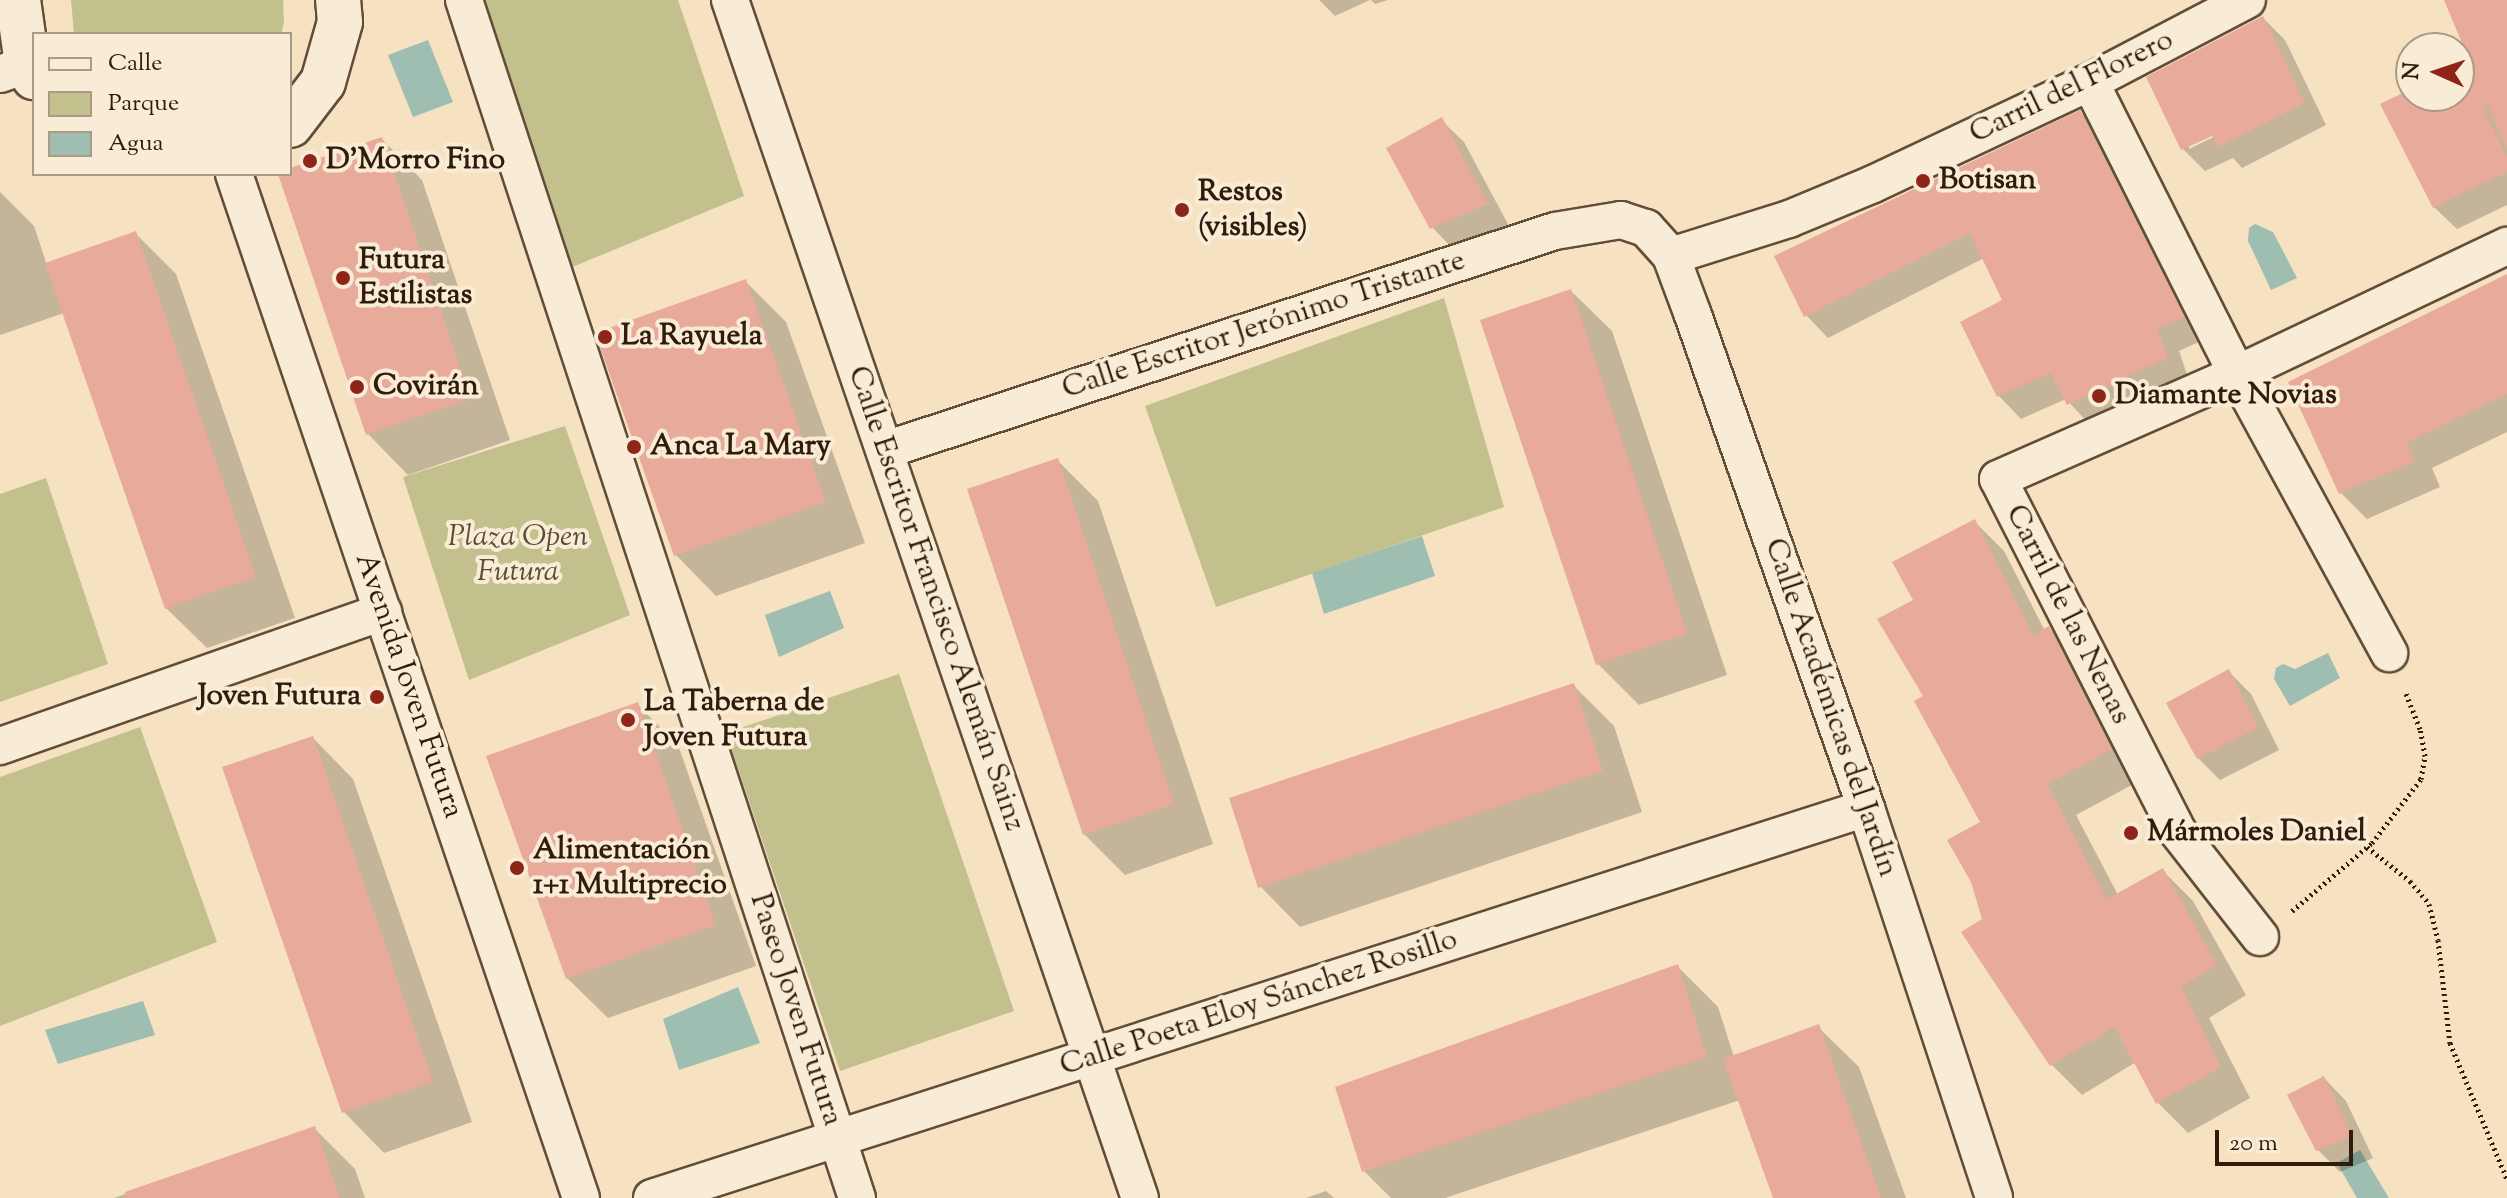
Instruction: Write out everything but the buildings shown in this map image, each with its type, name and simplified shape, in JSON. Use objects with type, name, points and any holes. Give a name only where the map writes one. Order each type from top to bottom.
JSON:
[{"type":"street","points":[[18,0],[20,72]]},
{"type":"street","points":[[292,122],[323,82],[340,22],[338,0]]},
{"type":"street","name":"Paseo Joven Futura","points":[[464,0],[857,1198]]},
{"type":"street","name":"Calle Escritor Francisco Alemán Sainz","points":[[730,0],[1140,1198]]},
{"type":"street","name":"Carril del Florero","points":[[1671,256],[1803,213],[2090,82],[2247,0]]},
{"type":"street","points":[[2090,82],[2237,374],[2389,653]]},
{"type":"street","name":"Avenida Joven Futura","points":[[235,176],[581,1198]]},
{"type":"street","name":"Calle Escritor Jerónimo Tristante","points":[[885,450],[1555,231],[1621,220],[1646,228]]},
{"type":"street","name":"Calle Académicas del Jardín","points":[[1646,228],[1671,256],[1866,808],[1994,1198]]},
{"type":"street","name":"Carril de las Nenas","points":[[2260,937],[2178,832],[1998,479],[2237,374],[2507,246]]},
{"type":"street","points":[[0,746],[383,612]]},
{"type":"street","name":"Calle Poeta Eloy Sánchez Rosillo","points":[[652,1198],[1866,808]]},
{"type":"path","points":[[2260,937],[2367,847],[2405,805],[2421,779],[2425,756],[2420,729],[2389,653]]},
{"type":"path","points":[[2367,847],[2410,881],[2429,904],[2438,940],[2450,1043],[2507,1179]]},
{"type":"green space","points":[[71,0],[283,0],[282,32],[74,32]]},
{"type":"green space","points":[[478,0],[678,0],[744,196],[570,268]]},
{"type":"green space","points":[[1444,298],[1504,507],[1216,607],[1145,406]]},
{"type":"green space","name":"Plaza Open Futura","points":[[565,426],[630,615],[469,680],[403,477]]},
{"type":"green space","points":[[46,478],[108,664],[0,702],[0,494]]},
{"type":"green space","points":[[899,674],[1014,1011],[840,1071],[726,733]]},
{"type":"green space","points":[[140,727],[217,942],[0,1026],[0,777]]},
{"type":"water","points":[[428,40],[453,102],[413,117],[388,55]]},
{"type":"water","points":[[2255,224],[2273,232],[2297,278],[2271,290],[2248,241],[2249,228]]},
{"type":"water","points":[[1422,536],[1435,576],[1324,614],[1312,573]]},
{"type":"water","points":[[830,591],[844,628],[779,657],[765,615]]},
{"type":"water","points":[[2328,653],[2340,678],[2290,706],[2274,679],[2276,668],[2283,664],[2295,669]]},
{"type":"water","points":[[738,987],[760,1043],[679,1070],[663,1019]]},
{"type":"water","points":[[143,1001],[155,1035],[58,1064],[45,1030]]},
{"type":"water","points":[[2360,1150],[2389,1198],[2357,1198],[2337,1163]]},
{"type":"place","name":"D'Morro Fino","points":[[310,161]]},
{"type":"place","name":"Botisan","points":[[1923,181]]},
{"type":"place","name":"Restos (visibles)","points":[[1182,210]]},
{"type":"place","name":"Futura Estilistas","points":[[343,278]]},
{"type":"place","name":"La Rayuela","points":[[605,337]]},
{"type":"place","name":"Covirán","points":[[357,387]]},
{"type":"place","name":"Diamante Novias","points":[[2099,396]]},
{"type":"place","name":"Anca La Mary","points":[[634,447]]},
{"type":"place","name":"Joven Futura","points":[[377,697]]},
{"type":"place","name":"La Taberna de Joven Futura","points":[[628,720]]},
{"type":"place","name":"Mármoles Daniel","points":[[2131,833]]},
{"type":"place","name":"Alimentación 1+1 Multiprecio","points":[[517,868]]}]
